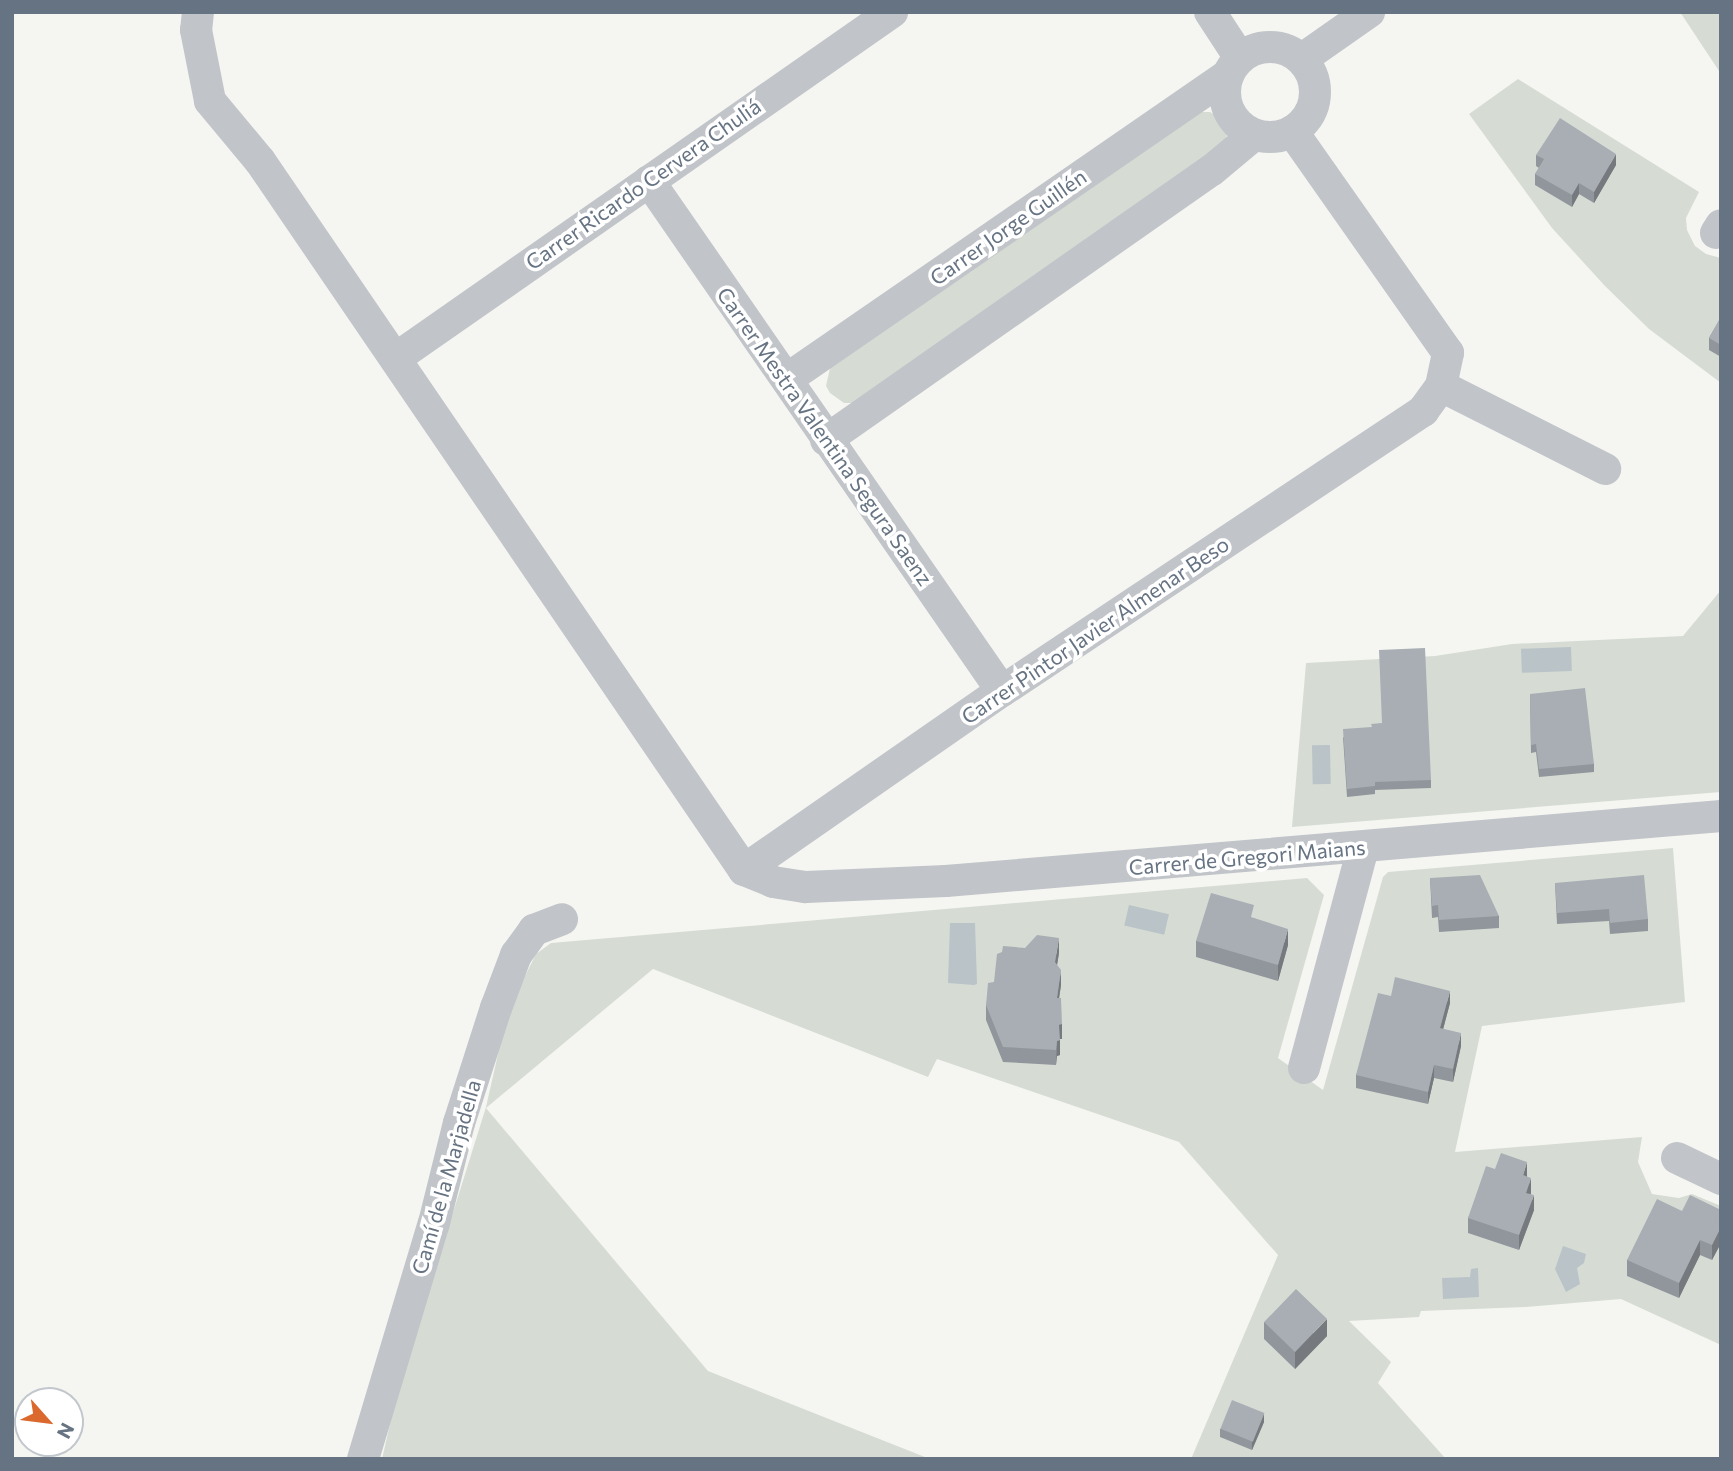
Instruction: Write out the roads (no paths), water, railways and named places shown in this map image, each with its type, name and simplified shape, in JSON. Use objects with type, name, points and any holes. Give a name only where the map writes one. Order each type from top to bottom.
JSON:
[{"type":"street","points":[[198,12],[196,30],[210,101],[260,161],[744,870]]},
{"type":"street","name":"Carrer Ricardo Cervera Chuliá","points":[[396,358],[892,12]]},
{"type":"street","points":[[1210,12],[1234,66]]},
{"type":"street","points":[[1302,59],[1369,12]]},
{"type":"street","points":[[1275,47],[1290,51],[1302,59],[1311,72],[1316,96],[1310,115],[1300,127],[1282,137],[1254,135],[1235,122],[1225,97],[1234,66],[1251,51],[1275,47]]},
{"type":"street","name":"Carrer Jorge Guillén","points":[[787,379],[1234,66]]},
{"type":"street","points":[[1292,131],[1448,353],[1441,386],[1605,469]]},
{"type":"street","points":[[826,440],[1212,170],[1254,135]]},
{"type":"street","name":"Carrer Mestra Valentina Segura Saenz","points":[[649,180],[826,440],[1002,691]]},
{"type":"street","name":"Carrer Pintor Javier Almenar Beso","points":[[744,870],[1002,691],[1423,411],[1441,386]]},
{"type":"street","name":"Carrer de Gregori Maians","points":[[744,870],[773,882],[806,887],[946,881],[1721,817]]},
{"type":"street","points":[[1304,1068],[1363,848]]},
{"type":"street","name":"Camí de la Marjadella","points":[[363,1459],[434,1223],[459,1123],[500,997],[516,955],[534,930],[562,919]]},
{"type":"street","points":[[1676,1158],[1721,1179]]}]
